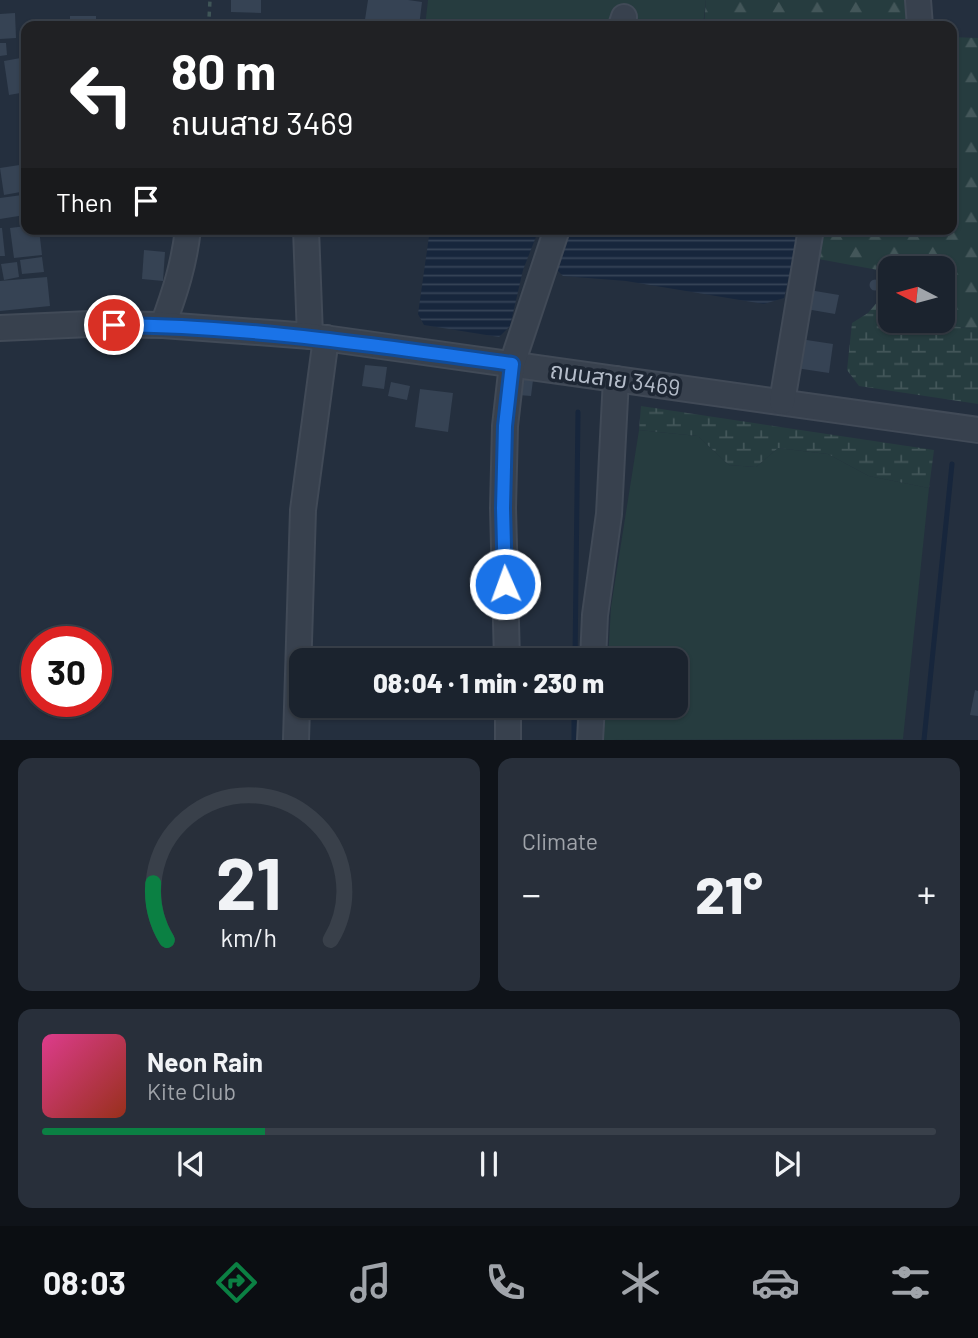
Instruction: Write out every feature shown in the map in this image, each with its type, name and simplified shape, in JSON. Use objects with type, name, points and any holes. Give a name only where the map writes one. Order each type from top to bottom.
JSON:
[{"type":"street","points":[[918,0],[920,21]]},
{"type":"street","points":[[163,325],[177,287],[187,235]]},
{"type":"street","points":[[296,740],[303,510],[318,337],[307,235]]},
{"type":"street","points":[[507,648],[503,508],[505,426],[512,364],[555,235]]},
{"type":"street","points":[[782,402],[810,235]]},
{"type":"street","name":"ถนนสาย 3469","points":[[0,328],[90,324],[163,325],[318,337],[978,430]]},
{"type":"street","points":[[594,648],[608,514],[616,379]]},
{"type":"street","points":[[508,718],[508,740]]},
{"type":"street","points":[[590,740],[591,718]]},
{"type":"path","points":[[208,21],[210,0]]},
{"type":"green space","points":[[428,0],[706,0],[704,21],[426,21]]},
{"type":"green space","points":[[706,0],[909,0],[908,21],[704,21]]},
{"type":"green space","points":[[957,37],[978,38],[978,330],[956,327],[956,256],[878,256],[878,270],[813,258],[818,235],[957,235]]},
{"type":"green space","points":[[878,301],[878,314],[868,313]]},
{"type":"green space","points":[[868,313],[878,314],[878,333],[955,333],[956,327],[978,330],[978,404],[859,386],[847,370],[852,323]]},
{"type":"green space","points":[[641,406],[934,450],[929,488],[869,476],[828,454],[778,448],[756,467],[729,465],[698,436],[639,430]]},
{"type":"green space","points":[[639,430],[698,436],[729,465],[756,467],[778,448],[828,454],[869,476],[929,488],[903,739],[603,740],[604,718],[688,718],[688,648],[609,648],[611,607]]},
{"type":"water","points":[[429,235],[537,235],[523,270],[510,326],[499,337],[424,325],[418,314]]},
{"type":"water","points":[[566,235],[794,235],[797,242],[784,298],[764,304],[626,281],[563,276],[556,269]]},
{"type":"building","points":[[231,0],[261,0],[261,13],[231,12]]},
{"type":"building","points":[[368,0],[422,2],[420,21],[365,21]]},
{"type":"building","points":[[15,13],[16,38],[0,39],[0,14]]},
{"type":"building","points":[[70,16],[96,16],[96,21],[70,21]]},
{"type":"building","points":[[0,43],[6,43],[7,55],[0,56]]},
{"type":"building","points":[[21,58],[21,93],[9,95],[4,61]]},
{"type":"building","points":[[21,165],[21,192],[4,195],[0,168]]},
{"type":"building","points":[[21,195],[21,216],[0,219],[0,198]]},
{"type":"building","points":[[21,227],[21,235],[40,235],[42,255],[14,258],[10,228]]},
{"type":"building","points":[[2,228],[5,256],[0,256]]},
{"type":"building","points":[[144,250],[165,252],[163,281],[142,279]]},
{"type":"building","points":[[42,257],[44,272],[22,274],[20,260]]},
{"type":"building","points":[[17,262],[19,277],[4,280],[1,264]]},
{"type":"building","points":[[47,277],[50,306],[0,311],[0,281]]},
{"type":"building","points":[[871,281],[878,281],[878,289],[875,290],[871,289],[870,285]]},
{"type":"building","points":[[809,290],[839,295],[835,314],[806,309]]},
{"type":"building","points":[[800,339],[833,344],[829,373],[796,368]]},
{"type":"building","points":[[365,365],[387,367],[384,389],[362,386]]},
{"type":"building","points":[[520,379],[533,380],[531,396],[518,395]]},
{"type":"building","points":[[391,382],[410,386],[407,400],[388,396]]},
{"type":"building","points":[[420,389],[453,393],[448,432],[415,427]]},
{"type":"building","points":[[975,690],[978,691],[978,716],[970,715]]},
{"type":"waterway","points":[[575,648],[578,412]]},
{"type":"waterway","points":[[924,740],[952,464]]},
{"type":"waterway","points":[[574,718],[574,740]]},
{"type":"route","points":[[114,325],[163,325],[310,336],[512,364],[505,426],[505,584]]}]
